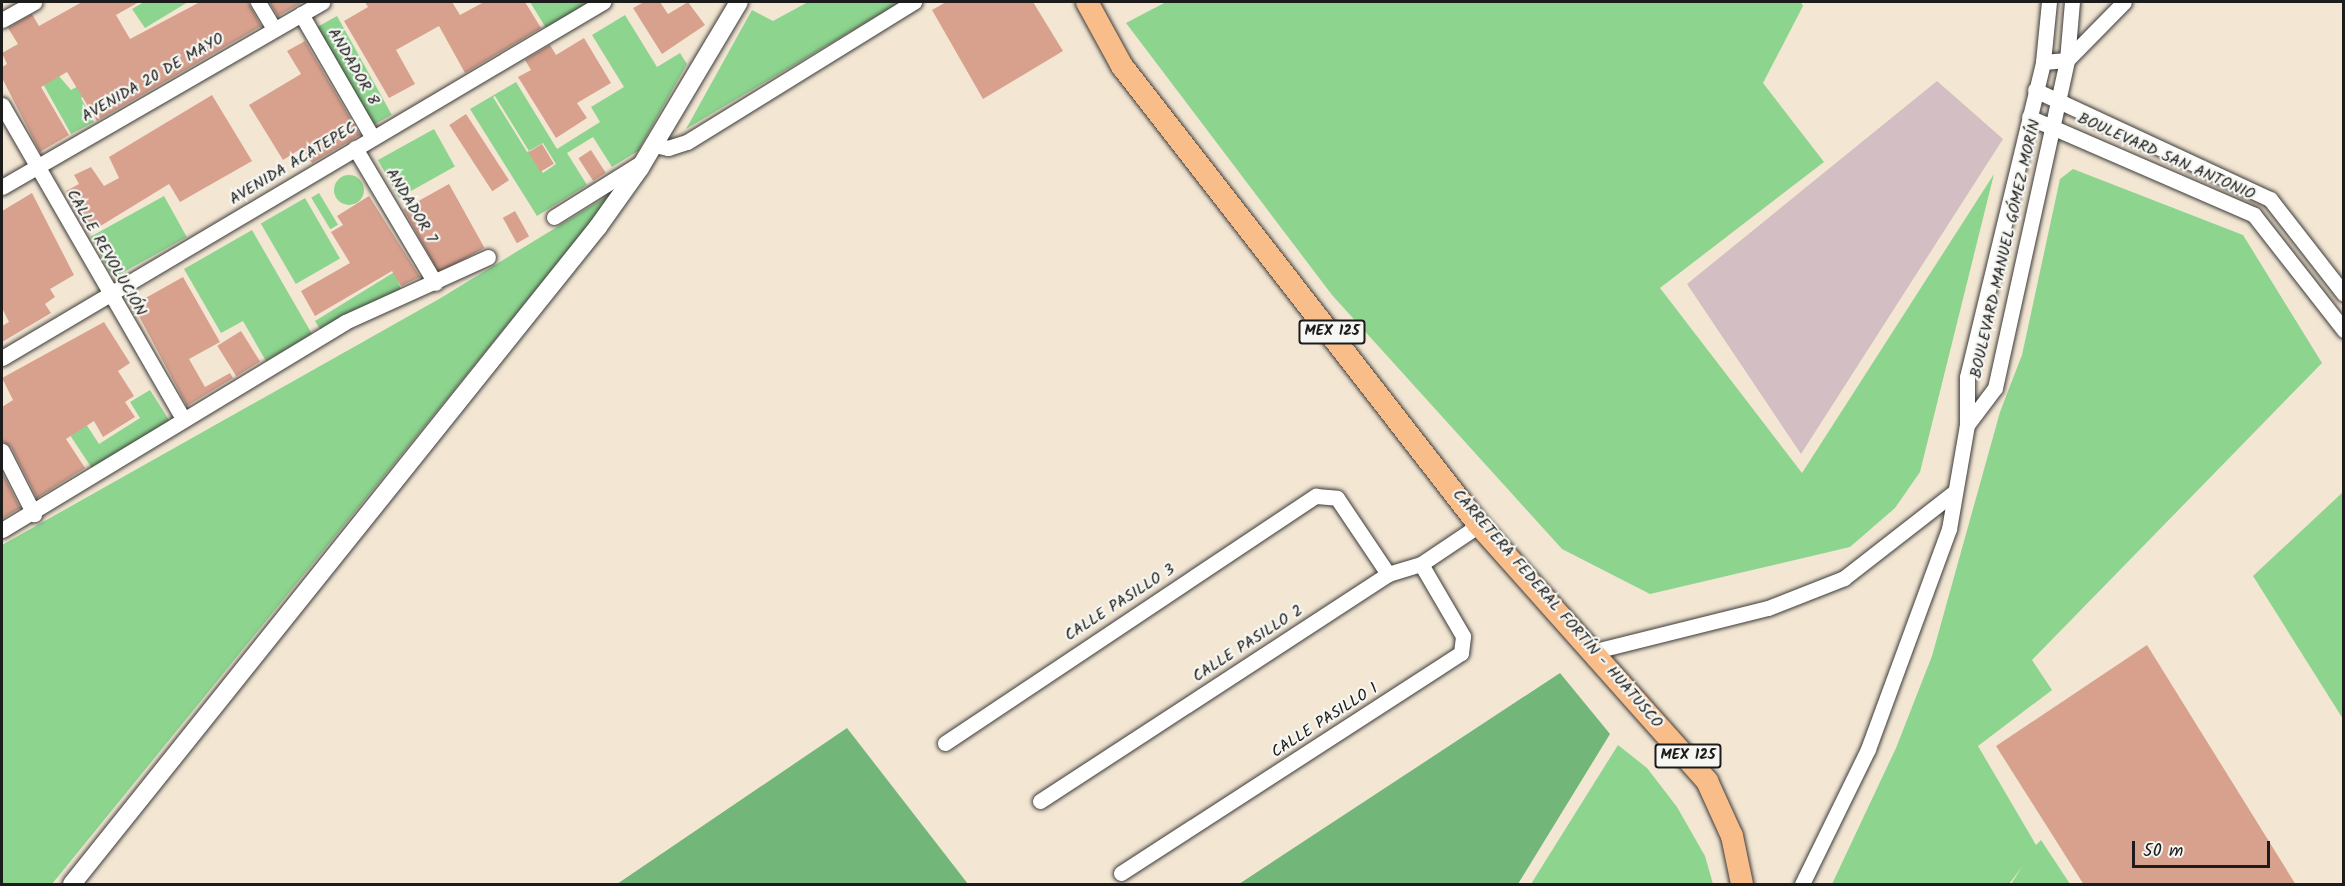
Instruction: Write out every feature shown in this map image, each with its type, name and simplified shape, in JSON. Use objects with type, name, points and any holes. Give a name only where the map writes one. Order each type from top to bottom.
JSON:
[{"type":"main road","name":"CARRETERA FEDERAL FORTÍN - HUATUSCO","points":[[1087,2],[1122,66],[1479,525],[1707,781],[1732,836],[1742,885]]},
{"type":"street","points":[[2,20],[34,2]]},
{"type":"street","points":[[258,2],[274,29]]},
{"type":"street","name":"AVENIDA 20 DE MAYO","points":[[2,187],[322,2]]},
{"type":"street","name":"AVENIDA ACATEPEC","points":[[2,358],[603,2]]},
{"type":"street","points":[[72,885],[647,158],[739,2]]},
{"type":"street","points":[[554,217],[647,158],[687,142],[914,2]]},
{"type":"street","name":"BOULEVARD MANUEL GÓMEZ MORÍN","points":[[1967,425],[1967,377],[2043,62],[2049,2]]},
{"type":"street","name":"BOULEVARD MANUEL GÓMEZ MORÍN","points":[[1967,425],[1995,388],[2067,60],[2072,2]]},
{"type":"street","points":[[2043,62],[2067,60],[2124,2]]},
{"type":"street","name":"ANDADOR 8","points":[[301,14],[373,138]]},
{"type":"street","name":"BOULEVARD SAN ANTONIO","points":[[2035,90],[2270,199],[2343,294]]},
{"type":"street","name":"CALLE REVOLUCIÓN","points":[[2,105],[108,295],[183,418]]},
{"type":"street","name":"BOULEVARD SAN ANTONIO","points":[[2029,117],[2254,215],[2343,330]]},
{"type":"street","name":"ANDADOR 7","points":[[355,148],[435,283]]},
{"type":"street","points":[[2,530],[34,514],[183,418],[212,406],[345,322],[488,257]]},
{"type":"street","points":[[1802,885],[1868,749],[1943,548],[1967,425]]},
{"type":"street","points":[[2,451],[34,514]]},
{"type":"street","points":[[1591,652],[1768,608],[1844,578],[1952,494]]},
{"type":"street","name":"CALLE PASILLO 3","points":[[945,743],[1316,496],[1337,498],[1388,574]]},
{"type":"street","name":"CALLE PASILLO 2","points":[[1040,801],[1388,574],[1421,564],[1479,525]]},
{"type":"street","name":"CALLE PASILLO 1","points":[[1121,873],[1461,653],[1463,636],[1421,564]]},
{"type":"shaded area","points":[[1937,81],[2003,139],[1801,454],[1687,284]]},
{"type":"green space","points":[[144,2],[188,2],[145,28],[132,9]]},
{"type":"green space","points":[[530,2],[591,2],[546,28]]},
{"type":"green space","points":[[808,2],[900,2],[686,129],[752,10],[773,21]]},
{"type":"green space","points":[[1166,2],[1801,2],[1803,6],[1763,83],[1824,162],[1660,288],[1802,473],[1994,174],[1920,472],[1895,508],[1850,547],[1650,594],[1562,549],[1332,295],[1126,23]]},
{"type":"green space","points":[[625,15],[657,67],[680,53],[687,64],[638,151],[612,167],[593,137],[567,153],[587,185],[537,216],[470,109],[516,82],[557,149],[600,122],[591,107],[624,87],[592,35]],"holes":[[[495,96],[529,151],[527,152],[493,97]],[[543,143],[556,164],[543,173],[529,151]]]},
{"type":"green space","points":[[337,16],[392,115],[372,126],[317,27]]},
{"type":"green space","points":[[52,68],[71,90],[84,83],[89,93],[81,98],[94,122],[71,134],[38,75]]},
{"type":"green space","points":[[434,129],[455,167],[399,198],[378,160]]},
{"type":"green space","points":[[2073,169],[2243,235],[2322,363],[2032,660],[2052,690],[1978,746],[2036,845],[2041,840],[2070,884],[2011,884],[2022,867],[2009,884],[1832,884],[1896,748],[1932,656],[2000,412],[2022,355],[2060,179]]},
{"type":"green space","points":[[349,175],[355,176],[363,184],[363,196],[355,204],[349,205],[343,204],[335,196],[334,190],[335,184],[343,176]]},
{"type":"green space","points":[[616,191],[52,884],[2,884],[2,545],[439,299]]},
{"type":"green space","points":[[319,193],[338,225],[330,229],[311,198]]},
{"type":"green space","points":[[164,196],[187,237],[113,278],[91,237]]},
{"type":"green space","points":[[305,198],[340,259],[296,284],[261,224]]},
{"type":"green space","points":[[252,230],[312,334],[266,361],[243,321],[221,333],[184,269]]},
{"type":"green space","points":[[396,271],[401,291],[322,332],[315,321]]},
{"type":"green space","points":[[150,390],[171,423],[95,473],[66,429],[82,418],[99,444],[140,418],[130,402]]},
{"type":"green space","points":[[2343,492],[2343,719],[2253,576]]},
{"type":"green space","points":[[1560,673],[1610,734],[1518,884],[1239,884]]},
{"type":"green space","points":[[847,728],[968,884],[617,884]]},
{"type":"green space","points":[[1618,745],[1647,768],[1677,807],[1705,856],[1713,884],[1531,884]]},
{"type":"building","points":[[82,2],[139,2],[116,15],[130,39],[200,2],[248,2],[261,26],[97,121],[67,72],[41,87],[69,135],[40,152],[2,78],[2,67],[7,64],[2,53],[18,44],[8,28],[32,14],[39,26]]},
{"type":"building","points":[[269,2],[303,2],[278,16]]},
{"type":"building","points":[[365,2],[452,2],[460,15],[484,2],[525,2],[541,28],[465,73],[439,26],[396,50],[415,84],[389,98],[344,21],[368,7]]},
{"type":"building","points":[[644,2],[660,2],[668,14],[688,2],[705,25],[662,54],[633,8]]},
{"type":"building","points":[[946,2],[1033,2],[1063,51],[983,99],[932,10]]},
{"type":"building","points":[[584,38],[611,83],[577,103],[587,118],[556,138],[518,77],[531,70],[525,60],[550,45],[556,55]]},
{"type":"building","points":[[305,41],[360,135],[312,163],[302,148],[283,160],[249,105],[301,74],[287,51]]},
{"type":"building","points":[[212,95],[252,161],[180,202],[169,184],[89,233],[66,191],[79,184],[74,175],[91,167],[104,186],[119,178],[109,157]]},
{"type":"building","points":[[466,114],[509,180],[492,191],[449,125]]},
{"type":"building","points":[[542,144],[554,164],[540,172],[528,152]]},
{"type":"building","points":[[591,150],[606,173],[593,181],[578,158]]},
{"type":"building","points":[[449,184],[484,248],[439,273],[404,209]]},
{"type":"building","points":[[32,193],[74,275],[50,289],[55,297],[45,304],[51,313],[2,342],[2,326],[9,322],[2,308],[2,211]]},
{"type":"building","points":[[369,196],[420,277],[401,286],[392,271],[315,316],[301,291],[350,263],[331,232],[343,225],[337,216]]},
{"type":"building","points":[[515,211],[529,236],[517,243],[503,218]]},
{"type":"building","points":[[183,277],[220,342],[189,359],[205,387],[230,373],[233,378],[187,406],[133,305]]},
{"type":"building","points":[[104,322],[130,363],[118,371],[134,396],[125,402],[135,417],[103,437],[94,421],[66,439],[85,468],[37,498],[11,447],[2,441],[2,407],[13,400],[2,378]]},
{"type":"building","points":[[241,331],[260,362],[236,376],[217,346]]},
{"type":"building","points":[[2,472],[20,508],[2,519]]},
{"type":"building","points":[[2147,645],[2296,885],[2084,885],[1996,746]]}]
